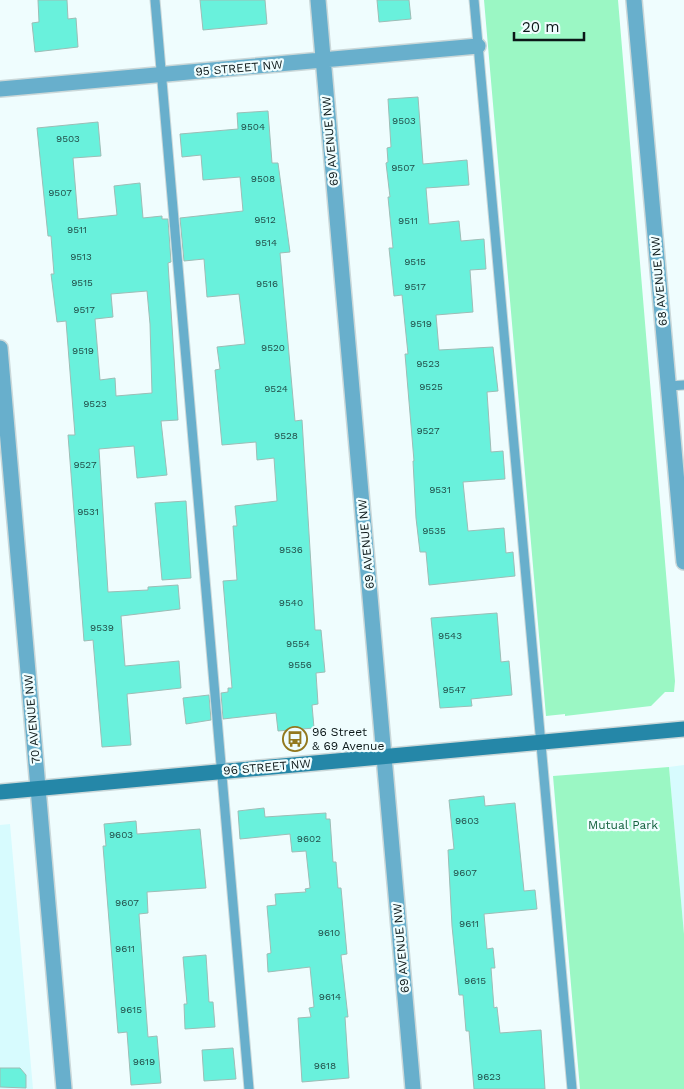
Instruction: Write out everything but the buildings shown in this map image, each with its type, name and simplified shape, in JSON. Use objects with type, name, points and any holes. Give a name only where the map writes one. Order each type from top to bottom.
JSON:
[{"type":"street","name":"69 AVENUE NW","points":[[318,0],[413,1089]]},
{"type":"street","name":"68 AVENUE NW","points":[[634,0],[684,562]]},
{"type":"street","name":"95 STREET NW","points":[[0,89],[478,46]]},
{"type":"street","name":"70 AVENUE NW","points":[[0,348],[64,1089]]},
{"type":"street","name":"96 STREET NW","points":[[0,792],[684,729]]},
{"type":"lane","points":[[155,0],[249,1089]]},
{"type":"lane","points":[[474,0],[572,1089]]},
{"type":"lane","points":[[669,386],[684,385]]},
{"type":"shaded area","points":[[684,765],[684,934],[669,767]]},
{"type":"shaded area","points":[[10,824],[33,1089],[0,1089],[0,825]]},
{"type":"green space","points":[[484,0],[618,0],[675,681],[674,692],[665,692],[651,706],[565,716],[565,714],[546,716]]},
{"type":"green space","name":"Mutual Park","points":[[669,767],[684,934],[684,1089],[580,1089],[553,776]]},
{"type":"place","name":"96 Street & 69 Avenue","points":[[295,739]]}]
